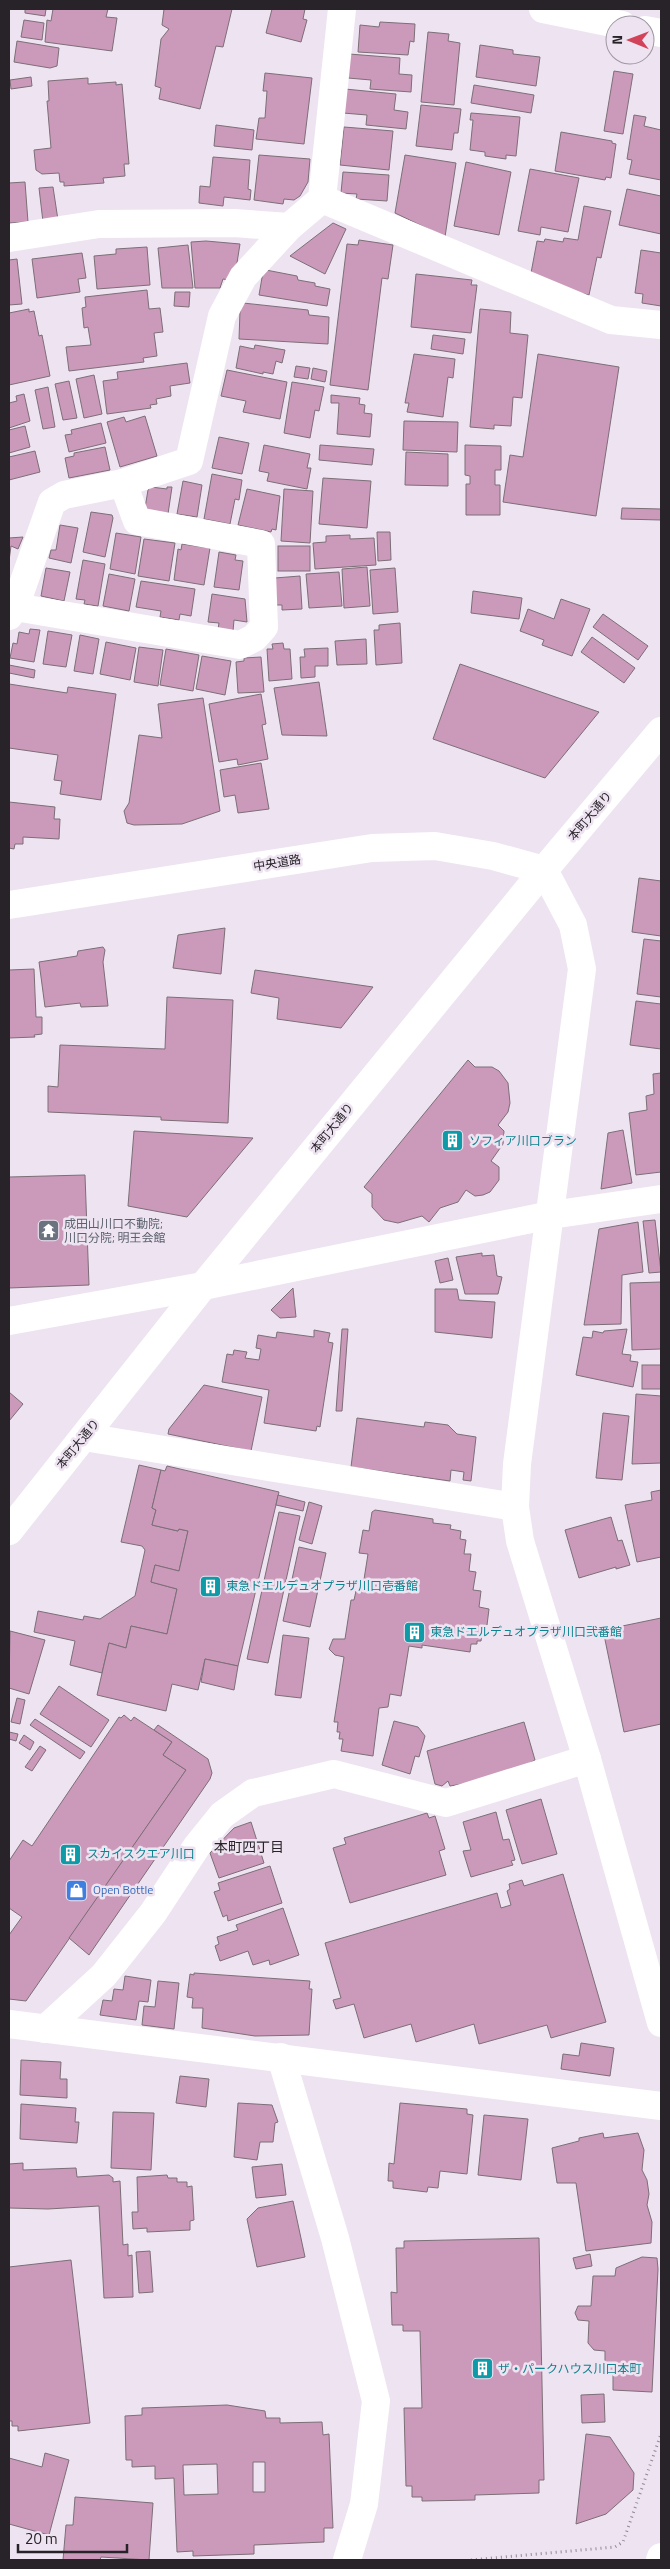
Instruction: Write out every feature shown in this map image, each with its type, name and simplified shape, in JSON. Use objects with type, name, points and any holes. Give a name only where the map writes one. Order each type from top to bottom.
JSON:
[{"type":"street","points":[[123,483],[137,521],[261,544],[264,627],[254,638],[240,645],[12,612],[52,502],[64,495],[123,483],[190,461],[222,316],[243,277],[289,227],[322,199],[342,9]]},
{"type":"street","points":[[542,9],[605,22]]},
{"type":"street","points":[[322,199],[611,320],[661,325]]},
{"type":"street","points":[[9,238],[99,224],[234,223],[289,227]]},
{"type":"street","name":"本町大通り","points":[[9,1530],[203,1286],[544,870],[661,731]]},
{"type":"street","name":"中央道路","points":[[9,905],[372,848],[435,846],[493,856],[544,870]]},
{"type":"street","points":[[544,870],[573,925],[582,969],[551,1215],[516,1464],[515,1507],[520,1541],[587,1759],[661,2023]]},
{"type":"street","points":[[9,1321],[203,1286],[551,1215],[661,1199]]},
{"type":"street","points":[[84,1437],[515,1507]]},
{"type":"street","points":[[45,2029],[104,1975],[153,1913],[197,1846],[222,1815],[253,1793],[334,1774],[446,1803],[587,1759]]},
{"type":"street","points":[[9,2024],[661,2106]]},
{"type":"street","points":[[281,2057],[335,2238],[376,2401],[364,2504],[347,2560]]},
{"type":"path","points":[[471,2560],[615,2547],[623,2542],[661,2434]]},
{"type":"building","points":[[25,9],[46,9],[45,16],[25,13]]},
{"type":"building","points":[[53,9],[108,9],[106,17],[117,18],[112,51],[45,42],[47,20],[51,21]]},
{"type":"building","points":[[164,9],[232,9],[223,47],[216,46],[200,109],[159,99],[161,88],[155,86],[161,39],[169,29],[162,25]]},
{"type":"building","points":[[272,9],[305,9],[303,19],[307,20],[301,42],[266,33]]},
{"type":"building","points":[[24,20],[44,23],[42,40],[21,37]]},
{"type":"building","points":[[380,22],[415,24],[414,42],[410,41],[408,55],[358,52],[360,25],[379,27]]},
{"type":"building","points":[[428,32],[449,34],[448,41],[460,43],[454,105],[421,102]]},
{"type":"building","points":[[17,41],[59,48],[57,66],[50,68],[14,62]]},
{"type":"building","points":[[480,45],[513,50],[513,54],[540,57],[536,86],[476,77]]},
{"type":"building","points":[[349,54],[400,58],[399,74],[412,75],[411,92],[370,89],[371,80],[348,78]]},
{"type":"building","points":[[614,71],[633,74],[623,134],[604,131]]},
{"type":"building","points":[[265,73],[312,78],[304,144],[256,139],[259,118],[265,118],[267,91],[263,91]]},
{"type":"building","points":[[31,77],[32,86],[11,89],[10,80]]},
{"type":"building","points":[[88,78],[88,84],[116,82],[116,85],[122,84],[129,164],[124,164],[125,176],[103,178],[104,183],[64,186],[64,182],[60,182],[59,173],[42,174],[36,170],[34,150],[51,148],[47,101],[49,101],[48,81]]},
{"type":"building","points":[[474,85],[534,95],[531,113],[471,103]]},
{"type":"building","points":[[345,89],[396,94],[394,110],[408,112],[406,129],[366,125],[367,115],[343,113]]},
{"type":"building","points":[[421,105],[461,109],[458,133],[454,133],[452,150],[416,146]]},
{"type":"building","points":[[471,113],[520,117],[516,156],[506,155],[506,159],[485,156],[485,152],[470,150],[473,120],[470,120]]},
{"type":"building","points":[[634,115],[646,117],[644,126],[661,130],[661,180],[629,174],[632,160],[627,159]]},
{"type":"building","points":[[216,125],[254,130],[252,150],[214,146]]},
{"type":"building","points":[[344,127],[393,131],[389,170],[340,165]]},
{"type":"building","points":[[561,132],[612,141],[612,143],[616,144],[611,178],[606,177],[605,180],[555,171]]},
{"type":"building","points":[[259,155],[310,159],[308,182],[300,196],[294,200],[284,199],[283,204],[254,200]]},
{"type":"building","points":[[405,155],[456,163],[445,237],[395,213]]},
{"type":"building","points":[[213,157],[250,160],[248,189],[251,190],[250,200],[224,197],[223,206],[199,203],[200,186],[210,187]]},
{"type":"building","points":[[466,162],[511,172],[499,235],[454,226]]},
{"type":"building","points":[[530,169],[579,178],[568,232],[541,227],[540,235],[518,231]]},
{"type":"building","points":[[343,172],[389,175],[387,201],[356,199],[357,194],[341,193]]},
{"type":"building","points":[[25,182],[28,222],[9,223],[9,183]]},
{"type":"building","points":[[53,187],[58,220],[43,222],[39,188]]},
{"type":"building","points":[[627,189],[661,196],[661,234],[619,225]]},
{"type":"building","points":[[584,206],[611,211],[601,258],[597,257],[589,295],[549,287],[531,273],[537,241],[544,242],[545,239],[563,242],[564,238],[578,240]]},
{"type":"building","points":[[333,223],[346,229],[325,274],[290,256]]},
{"type":"building","points":[[359,240],[393,245],[388,279],[382,278],[368,390],[330,385],[347,244],[358,245]]},
{"type":"building","points":[[206,241],[240,244],[236,269],[229,280],[223,279],[220,288],[195,288],[191,242]]},
{"type":"building","points":[[188,245],[193,288],[162,288],[158,248]]},
{"type":"building","points":[[147,247],[150,285],[97,289],[94,256],[116,254],[116,249]]},
{"type":"building","points":[[641,250],[661,253],[661,306],[642,303],[643,294],[635,293]]},
{"type":"building","points":[[82,253],[86,278],[78,279],[80,292],[37,298],[32,259]]},
{"type":"building","points":[[17,259],[22,304],[9,305],[9,260]]},
{"type":"building","points":[[266,270],[297,276],[298,280],[315,283],[315,286],[330,289],[327,306],[259,295],[263,272]]},
{"type":"building","points":[[416,274],[472,280],[471,285],[477,285],[471,333],[411,327]]},
{"type":"building","points":[[147,290],[149,309],[160,308],[163,332],[154,333],[157,356],[143,358],[144,362],[69,371],[66,347],[91,345],[88,327],[84,328],[82,308],[86,307],[85,297]]},
{"type":"building","points":[[175,292],[190,292],[189,307],[174,306]]},
{"type":"building","points":[[243,303],[308,310],[309,315],[329,317],[328,344],[239,339],[240,311]]},
{"type":"building","points":[[29,309],[29,312],[34,311],[39,336],[42,335],[50,376],[9,385],[9,313]]},
{"type":"building","points":[[480,309],[511,312],[510,333],[528,335],[522,398],[513,397],[511,426],[494,425],[494,429],[470,427]]},
{"type":"building","points":[[433,335],[465,339],[463,354],[431,349]]},
{"type":"building","points":[[255,345],[285,350],[282,363],[276,361],[273,374],[263,372],[263,374],[236,368],[240,346],[254,349]]},
{"type":"building","points":[[414,354],[455,359],[453,378],[448,377],[443,417],[407,412],[409,403],[405,403]]},
{"type":"building","points":[[538,354],[619,367],[596,516],[503,502],[510,455],[523,457]]},
{"type":"building","points":[[187,363],[190,383],[170,386],[171,396],[156,399],[157,404],[150,405],[151,408],[107,414],[103,381],[118,379],[117,372]]},
{"type":"building","points":[[296,366],[310,368],[308,379],[294,377]]},
{"type":"building","points":[[313,368],[327,371],[325,382],[311,379]]},
{"type":"building","points":[[227,370],[287,382],[280,419],[243,412],[246,401],[221,396]]},
{"type":"building","points":[[94,375],[102,414],[84,418],[76,379]]},
{"type":"building","points":[[69,381],[77,418],[63,420],[55,384]]},
{"type":"building","points":[[292,382],[324,387],[319,411],[315,410],[310,438],[284,433]]},
{"type":"building","points":[[48,387],[55,427],[43,429],[35,390]]},
{"type":"building","points":[[24,394],[30,421],[9,428],[9,403],[17,401],[16,396]]},
{"type":"building","points":[[331,395],[360,398],[359,404],[365,405],[364,413],[372,414],[370,437],[337,434],[339,403],[331,403]]},
{"type":"building","points":[[145,416],[157,456],[120,467],[107,422],[124,417],[126,422]]},
{"type":"building","points":[[404,421],[458,422],[457,452],[403,450]]},
{"type":"building","points":[[101,423],[106,443],[69,452],[65,435],[72,434],[71,430]]},
{"type":"building","points":[[25,426],[30,447],[9,453],[9,430]]},
{"type":"building","points":[[219,437],[249,443],[242,474],[212,468]]},
{"type":"building","points":[[264,445],[310,454],[307,468],[311,468],[307,489],[267,481],[269,473],[259,471]]},
{"type":"building","points":[[320,445],[374,449],[372,465],[319,460]]},
{"type":"building","points":[[465,445],[501,446],[501,470],[495,470],[495,485],[500,485],[500,515],[466,515],[466,484],[470,484],[470,476],[465,475]]},
{"type":"building","points":[[105,447],[110,470],[69,478],[65,458],[74,456],[74,453]]},
{"type":"building","points":[[35,451],[40,472],[9,480],[9,457]]},
{"type":"building","points":[[406,452],[448,454],[448,486],[405,485]]},
{"type":"building","points":[[212,474],[242,480],[239,500],[235,499],[230,524],[204,519]]},
{"type":"building","points":[[323,478],[371,481],[367,528],[319,524]]},
{"type":"building","points":[[183,481],[202,485],[197,517],[177,514]]},
{"type":"building","points":[[151,487],[167,489],[167,487],[172,487],[168,514],[147,512],[145,508],[148,490]]},
{"type":"building","points":[[247,489],[280,496],[276,530],[272,529],[271,532],[238,525]]},
{"type":"building","points":[[284,489],[313,491],[310,543],[281,541]]},
{"type":"building","points":[[622,508],[661,509],[661,520],[621,519]]},
{"type":"building","points":[[91,512],[112,515],[113,518],[105,557],[83,552]]},
{"type":"building","points":[[60,525],[78,528],[71,563],[49,558],[51,550],[56,550]]},
{"type":"building","points":[[377,532],[390,532],[391,560],[378,561]]},
{"type":"building","points":[[116,533],[141,537],[135,574],[110,569]]},
{"type":"building","points":[[350,535],[350,539],[374,538],[376,565],[315,569],[313,543],[326,542],[326,536]]},
{"type":"building","points":[[23,537],[18,549],[11,546],[9,561],[9,538]]},
{"type":"building","points":[[144,539],[175,543],[169,581],[138,576]]},
{"type":"building","points":[[182,544],[210,548],[204,585],[174,580],[178,549],[181,550]]},
{"type":"building","points":[[278,546],[310,546],[310,571],[278,571]]},
{"type":"building","points":[[219,552],[236,555],[235,560],[243,561],[239,590],[214,587]]},
{"type":"building","points":[[83,560],[105,564],[98,606],[84,604],[85,600],[76,599]]},
{"type":"building","points":[[367,567],[370,606],[344,608],[342,569]]},
{"type":"building","points":[[46,568],[70,572],[64,601],[41,596]]},
{"type":"building","points":[[395,568],[398,612],[373,614],[370,570]]},
{"type":"building","points":[[339,572],[342,606],[309,608],[306,574]]},
{"type":"building","points":[[109,574],[135,579],[129,611],[103,606]]},
{"type":"building","points":[[300,576],[302,609],[282,610],[282,605],[276,605],[275,578]]},
{"type":"building","points":[[141,581],[195,589],[191,616],[180,614],[179,620],[160,617],[161,611],[136,607]]},
{"type":"building","points":[[473,591],[522,598],[519,619],[471,613]]},
{"type":"building","points":[[212,594],[245,599],[247,622],[234,620],[233,631],[218,629],[219,623],[208,622]]},
{"type":"building","points":[[561,599],[590,609],[572,656],[542,645],[544,640],[520,631],[528,609],[554,619]]},
{"type":"building","points":[[603,614],[648,646],[638,660],[593,627]]},
{"type":"building","points":[[400,623],[402,663],[376,665],[374,630],[379,630],[379,625]]},
{"type":"building","points":[[30,629],[40,630],[34,662],[10,658],[13,643],[17,644],[19,632],[29,634]]},
{"type":"building","points":[[48,631],[72,635],[66,667],[43,664]]},
{"type":"building","points":[[80,635],[99,639],[93,674],[74,671]]},
{"type":"building","points":[[592,637],[635,668],[624,683],[581,652]]},
{"type":"building","points":[[366,639],[367,664],[337,665],[335,641]]},
{"type":"building","points":[[106,642],[136,648],[130,680],[100,674]]},
{"type":"building","points":[[283,643],[284,649],[290,649],[292,679],[269,681],[267,649],[273,649],[272,644]]},
{"type":"building","points":[[139,647],[163,650],[158,686],[134,682]]},
{"type":"building","points":[[328,648],[328,666],[315,666],[315,677],[301,678],[300,657],[305,657],[304,649]]},
{"type":"building","points":[[166,649],[199,655],[193,691],[160,685]]},
{"type":"building","points":[[202,656],[231,661],[225,695],[196,689]]},
{"type":"building","points":[[261,657],[264,692],[238,693],[236,662],[244,661],[244,658]]},
{"type":"building","points":[[460,664],[599,712],[545,778],[433,739]]},
{"type":"building","points":[[9,665],[35,670],[34,678],[9,673]]},
{"type":"building","points":[[319,682],[327,736],[282,735],[274,688]]},
{"type":"building","points":[[9,684],[67,693],[68,687],[116,694],[101,800],[60,794],[62,781],[54,780],[58,755],[9,748]]},
{"type":"building","points":[[261,694],[266,724],[262,725],[268,759],[238,765],[237,759],[219,762],[209,704]]},
{"type":"building","points":[[203,698],[220,811],[182,824],[134,825],[127,823],[124,811],[129,803],[139,735],[162,738],[158,704]]},
{"type":"building","points":[[261,763],[269,809],[238,813],[235,795],[224,797],[220,770]]},
{"type":"building","points":[[9,802],[55,807],[54,819],[60,819],[59,839],[23,837],[23,844],[15,844],[14,849],[9,848]]},
{"type":"building","points":[[639,878],[661,881],[661,936],[632,932]]},
{"type":"building","points":[[225,928],[221,974],[173,968],[178,935]]},
{"type":"building","points":[[644,939],[661,941],[661,997],[637,994]]},
{"type":"building","points":[[103,947],[105,950],[103,962],[108,1006],[81,1007],[80,1003],[45,1007],[39,962],[77,956],[78,951]]},
{"type":"building","points":[[34,969],[36,1017],[42,1017],[42,1034],[34,1035],[35,1037],[9,1038],[9,970]]},
{"type":"building","points":[[255,970],[373,987],[341,1028],[277,1019],[279,998],[251,993]]},
{"type":"building","points":[[167,997],[233,1000],[228,1123],[161,1120],[161,1117],[48,1112],[48,1086],[58,1087],[60,1045],[165,1049]]},
{"type":"building","points":[[636,1001],[661,1004],[661,1049],[630,1045]]},
{"type":"building","name":"ソフィア川口ブラン","points":[[468,1060],[475,1067],[492,1067],[499,1071],[508,1083],[510,1103],[508,1112],[498,1125],[504,1131],[503,1144],[491,1161],[499,1167],[499,1180],[490,1192],[483,1195],[475,1196],[466,1190],[458,1202],[440,1208],[429,1222],[422,1216],[398,1223],[384,1220],[372,1207],[372,1194],[364,1187]]},
{"type":"building","points":[[661,1073],[661,1172],[636,1175],[629,1113],[647,1110],[646,1096],[654,1094],[653,1074]]},
{"type":"building","points":[[623,1130],[632,1183],[601,1189],[608,1133]]},
{"type":"building","points":[[134,1131],[253,1138],[187,1217],[128,1206]]},
{"type":"building","name":"成田山川口不動院; 川口分院; 明王会館","points":[[85,1175],[89,1285],[9,1288],[9,1177]]},
{"type":"building","points":[[655,1220],[661,1272],[649,1273],[643,1221]]},
{"type":"building","points":[[638,1222],[643,1272],[622,1275],[621,1324],[584,1325],[599,1229]]},
{"type":"building","points":[[482,1253],[482,1256],[494,1255],[497,1276],[502,1277],[498,1294],[465,1294],[456,1257]]},
{"type":"building","points":[[448,1258],[453,1280],[440,1283],[435,1261]]},
{"type":"building","points":[[661,1282],[661,1349],[632,1350],[630,1283]]},
{"type":"building","points":[[293,1288],[296,1317],[280,1318],[271,1310]]},
{"type":"building","points":[[435,1289],[457,1289],[459,1300],[495,1302],[492,1338],[435,1332]]},
{"type":"building","points":[[342,1329],[348,1329],[342,1411],[336,1411]]},
{"type":"building","points":[[627,1329],[622,1354],[631,1355],[630,1361],[638,1362],[633,1387],[576,1375],[583,1337],[592,1338],[593,1331],[603,1333],[604,1331]]},
{"type":"building","points":[[314,1330],[330,1333],[328,1342],[333,1343],[320,1427],[317,1426],[316,1431],[264,1423],[269,1390],[222,1382],[227,1354],[233,1355],[234,1350],[247,1352],[245,1358],[259,1360],[261,1349],[256,1348],[258,1335],[276,1338],[277,1332],[314,1337]]},
{"type":"building","points":[[642,1365],[661,1365],[661,1389],[642,1389]]},
{"type":"building","points":[[204,1385],[262,1397],[251,1451],[168,1434],[169,1429]]},
{"type":"building","points":[[9,1392],[23,1404],[9,1421]]},
{"type":"building","points":[[636,1394],[661,1396],[661,1463],[632,1464]]},
{"type":"building","points":[[603,1413],[629,1416],[622,1480],[596,1478]]},
{"type":"building","points":[[357,1418],[424,1427],[425,1422],[448,1425],[457,1434],[476,1437],[471,1481],[463,1480],[464,1472],[451,1470],[450,1481],[351,1467]]},
{"type":"building","points":[[139,1465],[161,1470],[152,1508],[156,1510],[152,1525],[178,1531],[179,1529],[188,1531],[179,1571],[155,1565],[151,1582],[177,1589],[167,1634],[131,1626],[126,1648],[109,1643],[102,1673],[70,1665],[75,1641],[34,1632],[38,1611],[83,1620],[84,1616],[100,1619],[135,1596],[145,1550],[142,1546],[121,1542]]},
{"type":"building","name":"東急ドエルデュオプラザ川口壱番館","points":[[167,1466],[279,1492],[238,1666],[205,1659],[198,1690],[172,1684],[166,1711],[97,1695],[109,1643],[126,1648],[131,1626],[167,1634],[177,1589],[151,1582],[155,1565],[179,1571],[188,1531],[179,1529],[178,1531],[152,1525],[156,1510],[152,1508],[161,1470],[165,1471]]},
{"type":"building","points":[[661,1490],[661,1557],[637,1562],[625,1505],[652,1500],[651,1492]]},
{"type":"building","points":[[278,1495],[305,1502],[303,1511],[276,1505]]},
{"type":"building","points":[[309,1502],[322,1506],[312,1544],[299,1540]]},
{"type":"building","name":"東急ドエルデュオプラザ川口弐番館","points":[[375,1510],[433,1519],[433,1523],[451,1525],[450,1529],[461,1531],[460,1539],[466,1540],[464,1554],[471,1554],[469,1571],[476,1572],[473,1590],[481,1591],[479,1607],[489,1609],[487,1625],[483,1625],[481,1641],[477,1641],[477,1644],[471,1644],[470,1652],[422,1645],[422,1648],[409,1646],[401,1696],[390,1694],[388,1707],[379,1708],[373,1756],[341,1751],[343,1739],[339,1739],[340,1732],[337,1732],[338,1722],[334,1722],[344,1657],[335,1655],[329,1649],[333,1639],[345,1639],[351,1600],[354,1600],[356,1591],[362,1592],[368,1554],[359,1553],[363,1530],[369,1531],[372,1512]]},
{"type":"building","points":[[279,1512],[300,1516],[268,1663],[247,1659]]},
{"type":"building","points":[[611,1517],[618,1541],[622,1540],[630,1565],[616,1569],[616,1567],[579,1578],[565,1530]]},
{"type":"building","points":[[299,1547],[326,1553],[310,1627],[283,1621]]},
{"type":"building","points":[[661,1618],[661,1724],[624,1732],[603,1630]]},
{"type":"building","points":[[10,1631],[45,1640],[29,1694],[9,1688]]},
{"type":"building","points":[[283,1635],[309,1638],[301,1698],[275,1695]]},
{"type":"building","points":[[205,1659],[238,1666],[234,1690],[201,1682]]},
{"type":"building","points":[[59,1686],[109,1720],[91,1747],[40,1714]]},
{"type":"building","points":[[17,1698],[25,1700],[20,1724],[11,1722]]},
{"type":"building","name":"スカイスクエア川口","points":[[124,1715],[131,1721],[134,1717],[172,1742],[163,1755],[186,1770],[26,2001],[9,1999],[9,1935],[22,1917],[9,1908],[9,1861],[23,1840],[32,1846],[119,1717],[121,1718]]},
{"type":"building","points":[[35,1719],[85,1752],[80,1759],[30,1725]]},
{"type":"building","points":[[394,1721],[418,1727],[425,1736],[419,1757],[415,1756],[410,1774],[382,1765]]},
{"type":"building","points":[[524,1722],[535,1760],[521,1768],[469,1783],[450,1786],[448,1781],[442,1786],[435,1784],[427,1751]]},
{"type":"building","points":[[158,1725],[208,1759],[212,1773],[210,1779],[89,1955],[69,1938],[186,1770],[163,1755],[172,1742],[154,1730]]},
{"type":"building","points":[[9,1732],[18,1734],[16,1741],[9,1739]]},
{"type":"building","points":[[24,1735],[34,1742],[30,1750],[19,1743]]},
{"type":"building","points":[[40,1746],[46,1750],[32,1771],[25,1767]]},
{"type":"building","points":[[541,1799],[557,1854],[522,1864],[506,1810]]},
{"type":"building","points":[[496,1812],[503,1840],[509,1839],[515,1860],[511,1861],[513,1865],[471,1877],[463,1851],[471,1850],[463,1822]]},
{"type":"building","points":[[427,1813],[429,1818],[435,1816],[445,1849],[439,1851],[446,1875],[350,1903],[333,1848],[346,1844],[344,1838]]},
{"type":"building","points":[[251,1822],[264,1863],[219,1878],[210,1853],[234,1828]]},
{"type":"building","points":[[270,1866],[282,1903],[228,1921],[227,1915],[223,1917],[214,1892],[220,1890],[218,1883]]},
{"type":"building","points":[[563,1874],[606,2022],[551,2038],[547,2025],[479,2044],[474,2024],[416,2042],[411,2024],[364,2038],[354,2004],[336,2009],[333,2000],[341,1998],[325,1943],[497,1893],[501,1908],[511,1905],[507,1891],[510,1889],[509,1884],[522,1880],[524,1886]]},
{"type":"building","points":[[283,1908],[299,1955],[270,1965],[269,1960],[253,1965],[248,1951],[220,1961],[215,1946],[219,1944],[217,1937],[238,1930],[236,1925]]},
{"type":"building","points":[[194,1973],[310,1981],[309,1989],[312,1989],[309,2035],[255,2036],[202,2028],[203,2008],[192,2008],[193,1998],[187,1997],[190,1974],[194,1975]]},
{"type":"building","points":[[125,1976],[151,1980],[148,2002],[139,2001],[136,2020],[100,2015],[103,2000],[112,2001],[114,1989],[123,1990]]},
{"type":"building","points":[[158,1981],[179,1983],[174,2029],[142,2025],[144,2006],[155,2007]]},
{"type":"building","points":[[581,2043],[614,2048],[610,2076],[561,2069],[563,2054],[579,2056]]},
{"type":"building","points":[[21,2060],[61,2062],[60,2079],[67,2079],[67,2098],[20,2095]]},
{"type":"building","points":[[180,2076],[209,2079],[206,2107],[176,2103]]},
{"type":"building","points":[[238,2103],[272,2105],[278,2122],[275,2123],[273,2142],[260,2142],[257,2160],[234,2157]]},
{"type":"building","points":[[400,2103],[467,2109],[467,2114],[473,2115],[467,2174],[440,2171],[438,2188],[428,2187],[427,2192],[393,2188],[393,2181],[388,2181],[389,2163],[394,2164]]},
{"type":"building","points":[[21,2104],[76,2108],[75,2122],[79,2122],[77,2143],[20,2139]]},
{"type":"building","points":[[113,2112],[154,2113],[151,2170],[111,2168]]},
{"type":"building","points":[[484,2115],[528,2119],[521,2180],[478,2175]]},
{"type":"building","points":[[603,2133],[604,2138],[638,2133],[644,2150],[642,2170],[647,2180],[649,2194],[647,2205],[652,2222],[651,2243],[586,2251],[576,2183],[557,2183],[552,2148],[579,2141],[579,2138]]},
{"type":"building","points":[[23,2163],[23,2170],[76,2168],[77,2177],[109,2175],[113,2178],[113,2182],[120,2181],[123,2245],[128,2244],[128,2256],[132,2255],[133,2297],[104,2298],[99,2206],[48,2209],[9,2208],[9,2164]]},
{"type":"building","points":[[282,2164],[286,2195],[256,2198],[252,2167]]},
{"type":"building","points":[[167,2175],[168,2178],[177,2178],[177,2182],[187,2182],[187,2187],[192,2186],[194,2220],[190,2221],[190,2230],[147,2232],[147,2228],[133,2229],[132,2212],[138,2212],[137,2177]]},
{"type":"building","points":[[293,2201],[305,2257],[257,2267],[247,2219],[258,2208]]},
{"type":"building","name":"ザ・パークハウス川口本町","points":[[539,2238],[544,2480],[539,2480],[539,2493],[475,2495],[475,2500],[422,2501],[422,2497],[412,2497],[412,2486],[406,2486],[404,2408],[422,2408],[420,2331],[403,2331],[403,2325],[392,2325],[391,2292],[397,2293],[396,2248],[404,2248],[404,2241]]},
{"type":"building","points":[[150,2251],[153,2292],[139,2293],[136,2252]]},
{"type":"building","points":[[590,2254],[592,2266],[576,2269],[573,2258]]},
{"type":"building","points":[[642,2257],[657,2258],[658,2269],[652,2392],[613,2390],[613,2370],[605,2369],[605,2351],[594,2350],[588,2343],[589,2321],[578,2320],[575,2313],[578,2306],[591,2306],[593,2276],[615,2276],[616,2268]]},
{"type":"building","points":[[71,2260],[90,2423],[18,2431],[18,2426],[12,2426],[12,2421],[9,2421],[9,2267]]},
{"type":"building","points":[[604,2394],[605,2422],[582,2423],[581,2395]]},
{"type":"building","points":[[227,2405],[265,2411],[266,2418],[280,2418],[280,2423],[322,2422],[323,2435],[329,2434],[333,2528],[324,2528],[324,2542],[254,2545],[254,2554],[193,2556],[193,2551],[177,2552],[174,2478],[155,2479],[155,2466],[132,2467],[132,2460],[126,2460],[125,2416],[142,2415],[142,2408]],"holes":[[[253,2462],[265,2462],[265,2492],[253,2492]],[[217,2464],[218,2494],[184,2495],[183,2465]]]},
{"type":"building","points":[[586,2434],[610,2437],[634,2473],[633,2490],[606,2514],[576,2524]]},
{"type":"building","points":[[45,2453],[69,2460],[49,2535],[9,2524],[9,2458],[42,2467]]},
{"type":"building","points":[[75,2497],[153,2503],[149,2560],[101,2557],[100,2560],[63,2560],[66,2525],[73,2525]]},
{"type":"place","name":"ソフィア川口ブラン","points":[[453,1141]]},
{"type":"place","name":"成田山川口不動院; 川口分院; 明王会館","points":[[48,1231]]},
{"type":"place","name":"東急ドエルデュオプラザ川口壱番館","points":[[210,1586]]},
{"type":"place","name":"東急ドエルデュオプラザ川口弐番館","points":[[414,1632]]},
{"type":"place","name":"スカイスクエア川口","points":[[71,1854]]},
{"type":"place","name":"Open Bottle","points":[[77,1890]]},
{"type":"place","name":"ザ・パークハウス川口本町","points":[[482,2369]]},
{"type":"district","name":"本町四丁目","points":[[249,1847]]}]
